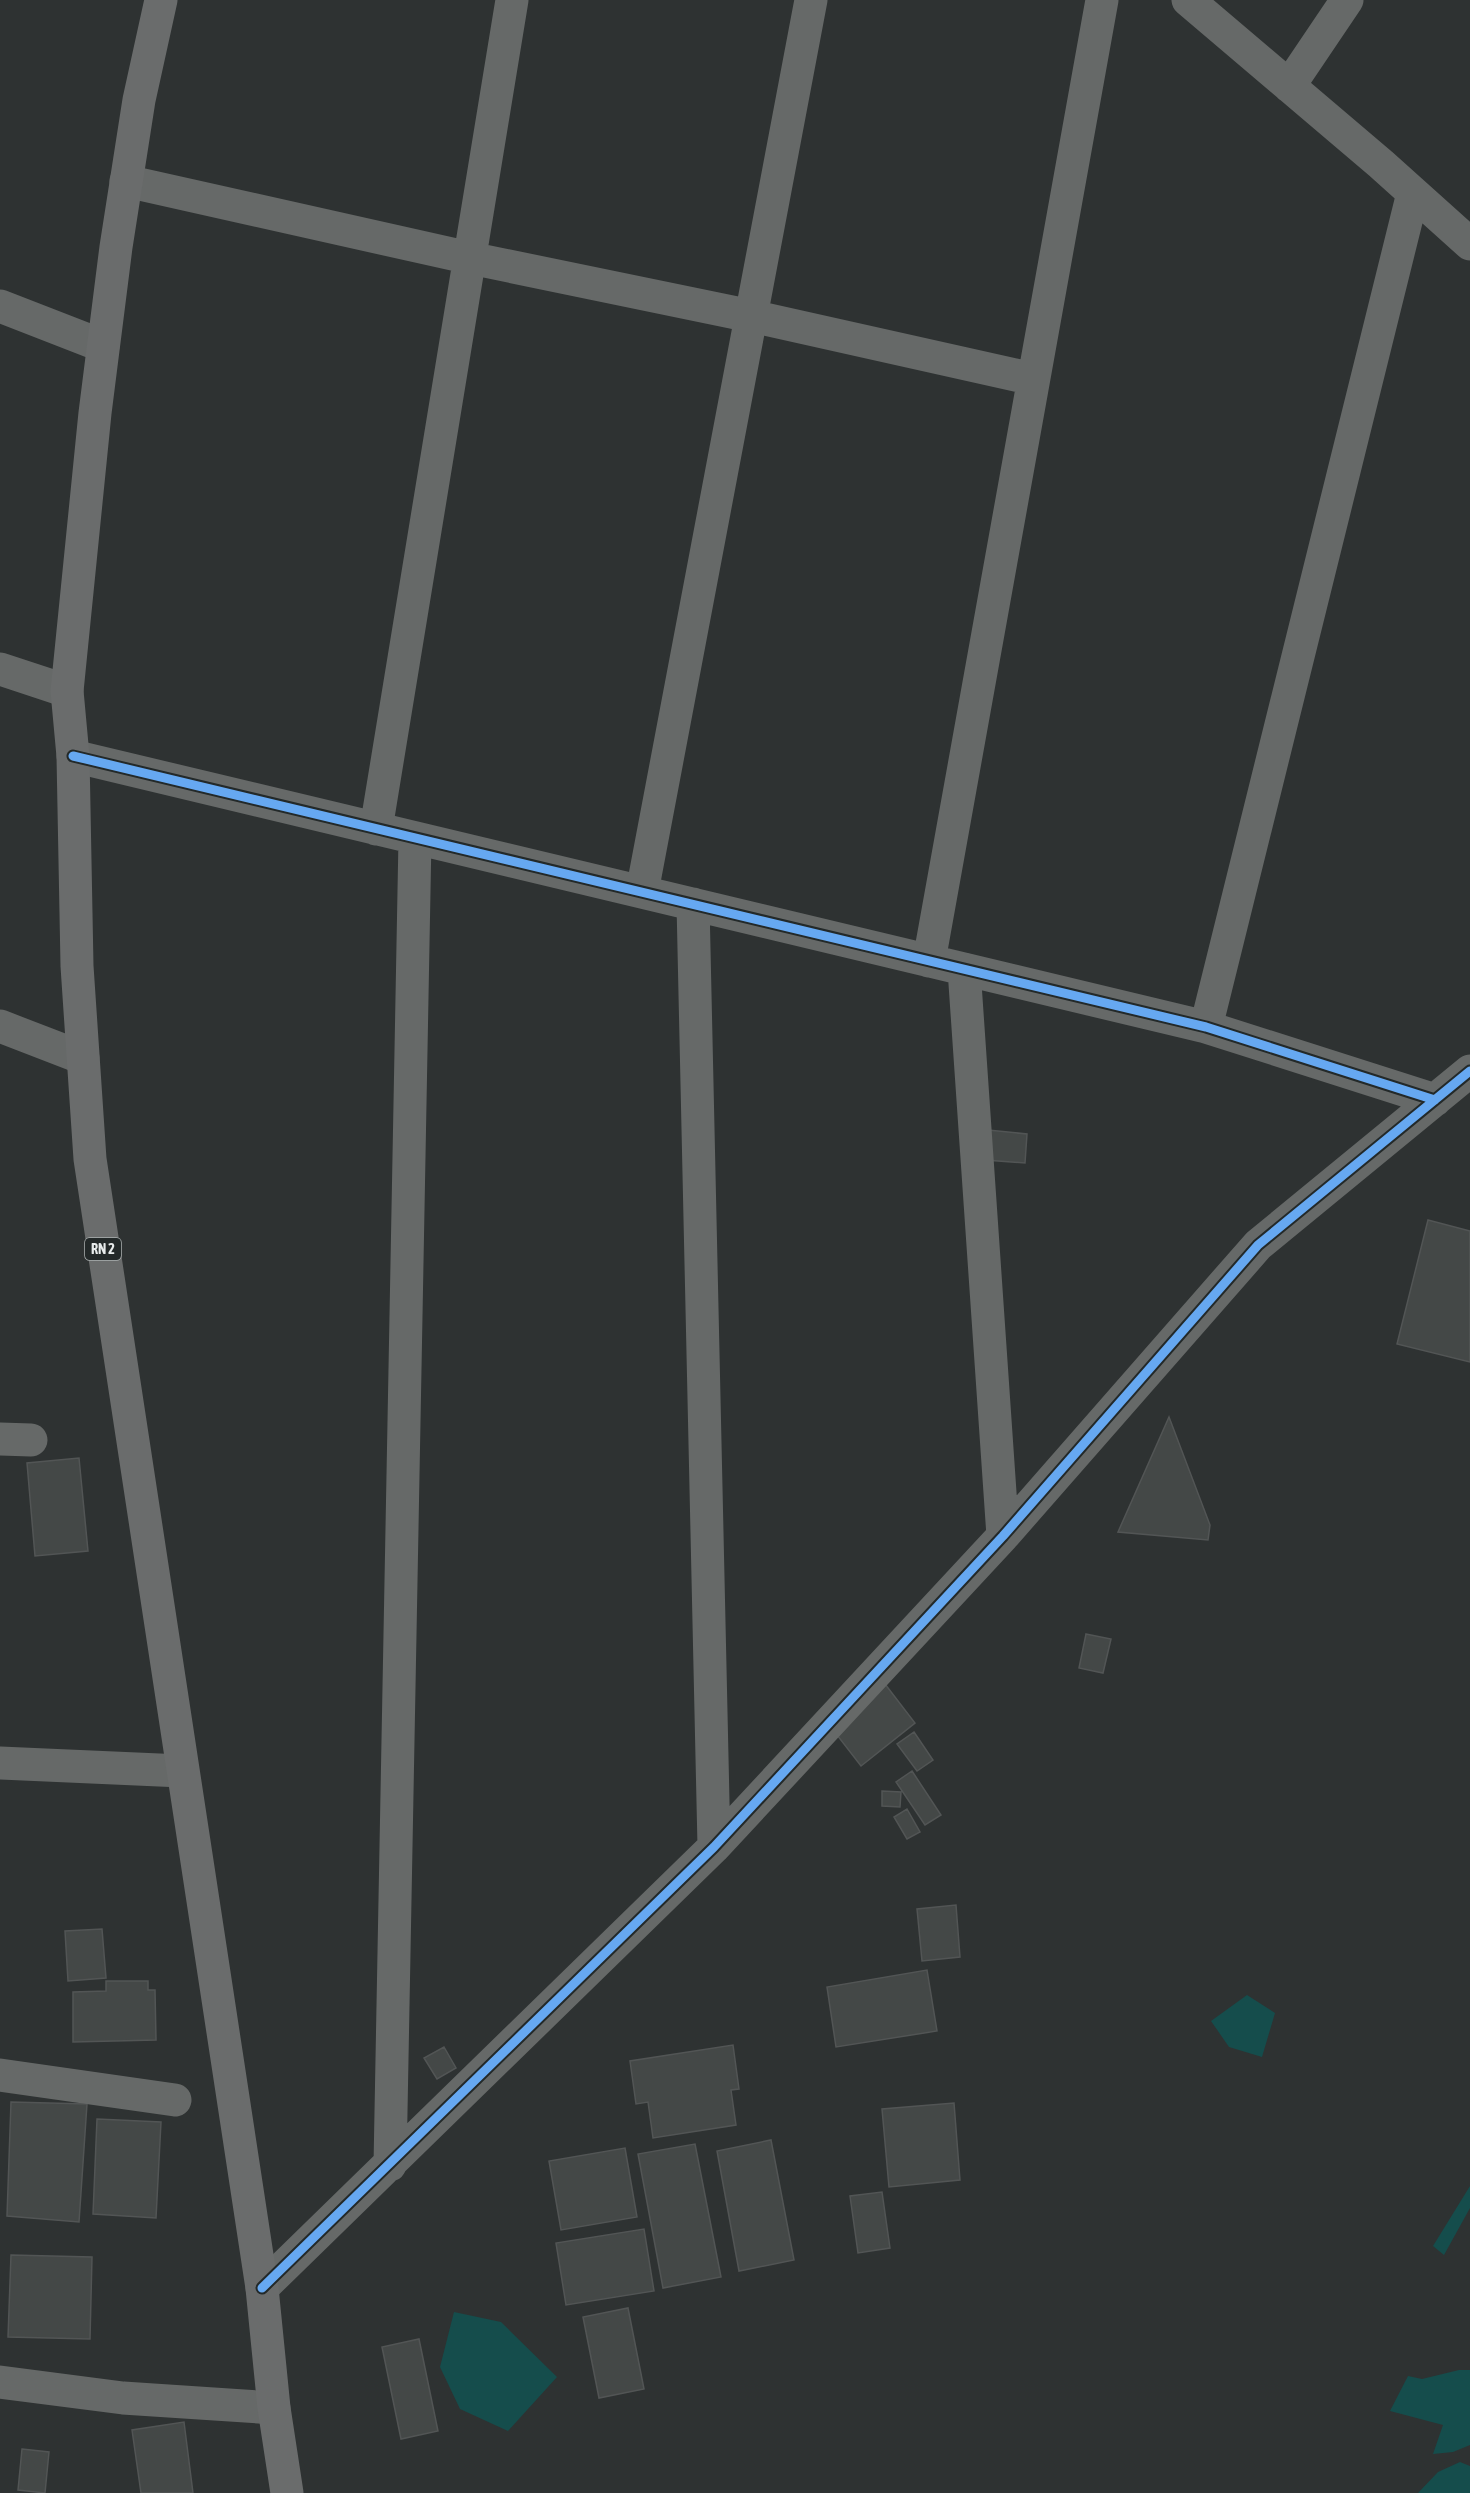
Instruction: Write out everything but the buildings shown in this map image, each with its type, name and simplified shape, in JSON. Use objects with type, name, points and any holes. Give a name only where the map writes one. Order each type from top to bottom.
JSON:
[{"type":"highway","name":"RN 2","points":[[161,0],[139,99],[103,346],[67,691],[73,756],[77,966],[90,1159],[262,2288],[274,2408],[286,2493]]},
{"type":"street","points":[[376,829],[512,0]]},
{"type":"street","points":[[642,892],[811,0]]},
{"type":"street","points":[[929,961],[1102,0]]},
{"type":"street","points":[[1188,0],[1470,244]]},
{"type":"street","points":[[1289,86],[1347,0]]},
{"type":"street","points":[[126,181],[470,258],[751,316],[1033,379]]},
{"type":"street","points":[[1206,1027],[1413,193]]},
{"type":"street","points":[[0,306],[103,346]]},
{"type":"street","points":[[0,669],[67,691]]},
{"type":"street","points":[[73,756],[1206,1027],[1435,1100]]},
{"type":"street","points":[[390,2165],[415,838]]},
{"type":"street","points":[[693,904],[714,1847]]},
{"type":"street","points":[[964,969],[1003,1536]]},
{"type":"street","points":[[0,1026],[83,1058]]},
{"type":"street","points":[[262,2288],[714,1847],[1003,1536],[1258,1245],[1470,1071]]},
{"type":"street","points":[[0,1763],[182,1771]]},
{"type":"street","points":[[0,2075],[175,2100]]},
{"type":"street","points":[[0,2382],[123,2398],[274,2408]]},
{"type":"shaded area","points":[[1247,1995],[1275,2013],[1262,2057],[1229,2047],[1211,2021]]},
{"type":"shaded area","points":[[1470,2186],[1470,2208],[1444,2255],[1433,2246]]},
{"type":"shaded area","points":[[454,2312],[501,2322],[557,2377],[508,2431],[460,2409],[440,2367]]},
{"type":"shaded area","points":[[1459,2370],[1470,2370],[1470,2445],[1453,2452],[1433,2454],[1443,2425],[1390,2411],[1408,2376],[1422,2379]]},
{"type":"shaded area","points":[[1460,2462],[1470,2466],[1470,2493],[1418,2493],[1438,2472]]},
{"type":"cycle path","points":[[73,756],[1206,1027],[1435,1100]]},
{"type":"cycle path","points":[[262,2288],[714,1847],[1003,1536],[1258,1245],[1470,1071]]}]
